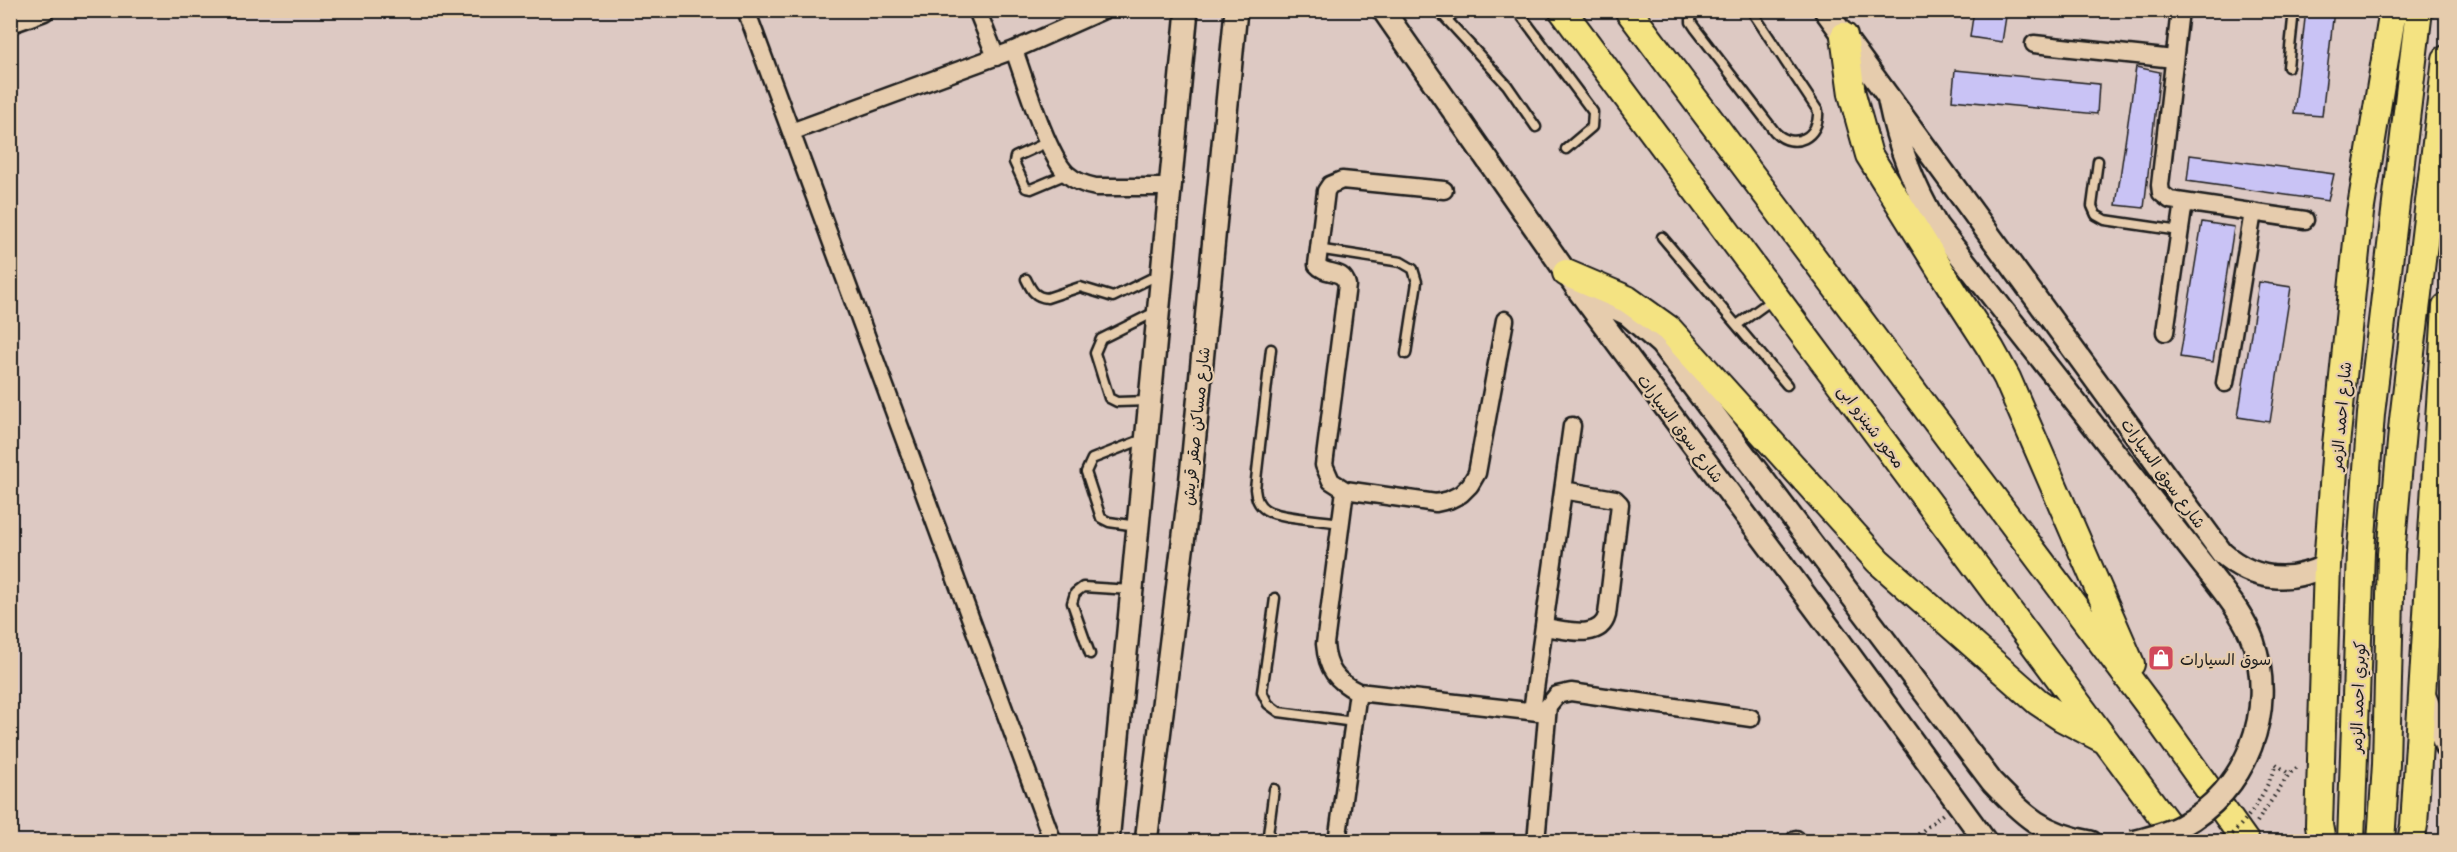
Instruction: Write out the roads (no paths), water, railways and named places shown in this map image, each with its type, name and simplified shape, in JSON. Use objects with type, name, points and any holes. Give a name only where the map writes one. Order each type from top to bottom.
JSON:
[{"type":"main road","name":"محور شينزو ابى","points":[[1562,10],[2110,743],[2181,842]]},
{"type":"main road","points":[[1628,10],[2147,703],[2238,841]]},
{"type":"main road","name":"شارع احمد الزمر","points":[[2320,833],[2327,565],[2336,445],[2360,213],[2393,10]]},
{"type":"main road","name":"كوبري احمد الزمر","points":[[2351,842],[2361,552],[2371,414],[2419,10]]},
{"type":"main road","points":[[1844,36],[1852,94],[1869,155],[1992,350],[2007,378],[2147,703]]},
{"type":"main road","name":"كوبري احمد الزمر","points":[[2381,842],[2386,764],[2391,554],[2403,420],[2446,59]]},
{"type":"main road","points":[[1566,273],[1627,299],[1669,329],[1878,561],[2038,702],[2070,723],[2110,743]]},
{"type":"main road","points":[[2412,833],[2446,307]]},
{"type":"street","points":[[10,22],[43,10]]},
{"type":"street","points":[[746,10],[1053,842]]},
{"type":"street","points":[[977,10],[996,57]]},
{"type":"street","points":[[791,132],[1014,50],[1104,10]]},
{"type":"street","points":[[1108,842],[1187,10]]},
{"type":"street","name":"شارع مساكن صقر قريش","points":[[1146,842],[1190,486],[1236,10]]},
{"type":"street","name":"شارع سوق السيارات","points":[[1383,10],[1581,294],[1986,842]]},
{"type":"street","name":"شارع سوق السيارات","points":[[1825,10],[2222,553],[2246,570],[2273,578],[2301,576],[2327,565]]},
{"type":"street","points":[[2180,10],[2160,189],[2166,199],[2305,220]]},
{"type":"street","points":[[2034,44],[2174,59]]},
{"type":"street","points":[[1014,50],[1048,142],[1058,165],[1067,174],[1086,185],[1096,187],[1170,187]]},
{"type":"street","points":[[1888,95],[1893,123],[1904,159],[1923,202],[1937,226],[2211,575],[2241,615],[2252,640],[2260,666],[2262,693],[2259,720],[2252,746],[2240,771],[2224,792],[2204,811],[2181,826],[2156,837],[2133,842]]},
{"type":"street","points":[[1444,190],[1342,180],[1330,185],[1324,197],[1316,261],[1319,268],[1341,273],[1346,278],[1347,285],[1324,465],[1330,482],[1346,490],[1436,503],[1455,497],[1470,485],[1480,460],[1505,320]]},
{"type":"street","points":[[2165,332],[2184,202]]},
{"type":"street","points":[[2225,383],[2253,212]]},
{"type":"street","points":[[1581,294],[1627,314],[1661,344],[1992,782],[2026,817],[2050,830],[2091,842]]},
{"type":"street","points":[[1536,842],[1539,712],[1544,627],[1572,426]]},
{"type":"street","points":[[1346,490],[1325,644],[1326,660],[1333,674],[1344,685],[1358,692],[1539,712]]},
{"type":"street","points":[[1544,627],[1592,632],[1602,626],[1607,615],[1620,502],[1616,499],[1563,490]]},
{"type":"street","points":[[2422,689],[2446,747]]},
{"type":"street","points":[[1337,842],[1358,692]]},
{"type":"street","points":[[1539,712],[1551,700],[1564,692],[1750,718]]},
{"type":"lane","points":[[1438,10],[1507,85],[1536,127]]},
{"type":"lane","points":[[1447,20],[1457,10]]},
{"type":"lane","points":[[1517,10],[1593,111],[1592,127],[1566,149]]},
{"type":"lane","points":[[1691,10],[1691,22],[1695,28],[1775,132],[1786,140],[1801,140],[1808,137],[1817,126],[1818,111],[1750,10]]},
{"type":"lane","points":[[2288,67],[2294,10]]},
{"type":"lane","points":[[1048,142],[1015,157],[1014,162],[1026,188],[1031,189],[1067,174]]},
{"type":"lane","points":[[2098,161],[2092,206],[2096,215],[2105,220],[2180,231]]},
{"type":"lane","points":[[1662,237],[1787,385]]},
{"type":"lane","points":[[1317,249],[1401,262],[1413,269],[1417,282],[1406,354]]},
{"type":"lane","points":[[1026,279],[1032,291],[1041,297],[1080,287],[1113,297],[1162,273]]},
{"type":"lane","points":[[1737,326],[1776,297]]},
{"type":"lane","points":[[1150,400],[1117,402],[1109,398],[1095,353],[1101,339],[1158,310]]},
{"type":"lane","points":[[1271,349],[1255,489],[1256,498],[1266,510],[1274,513],[1341,523]]},
{"type":"lane","points":[[1137,526],[1109,522],[1101,518],[1086,472],[1092,459],[1146,438]]},
{"type":"lane","points":[[1090,654],[1072,603],[1075,593],[1083,587],[1132,590]]},
{"type":"lane","points":[[1275,598],[1262,692],[1268,704],[1279,712],[1354,722]]},
{"type":"lane","points":[[1267,842],[1274,789]]},
{"type":"place","name":"سوق السيارات","points":[[2161,658]]}]
